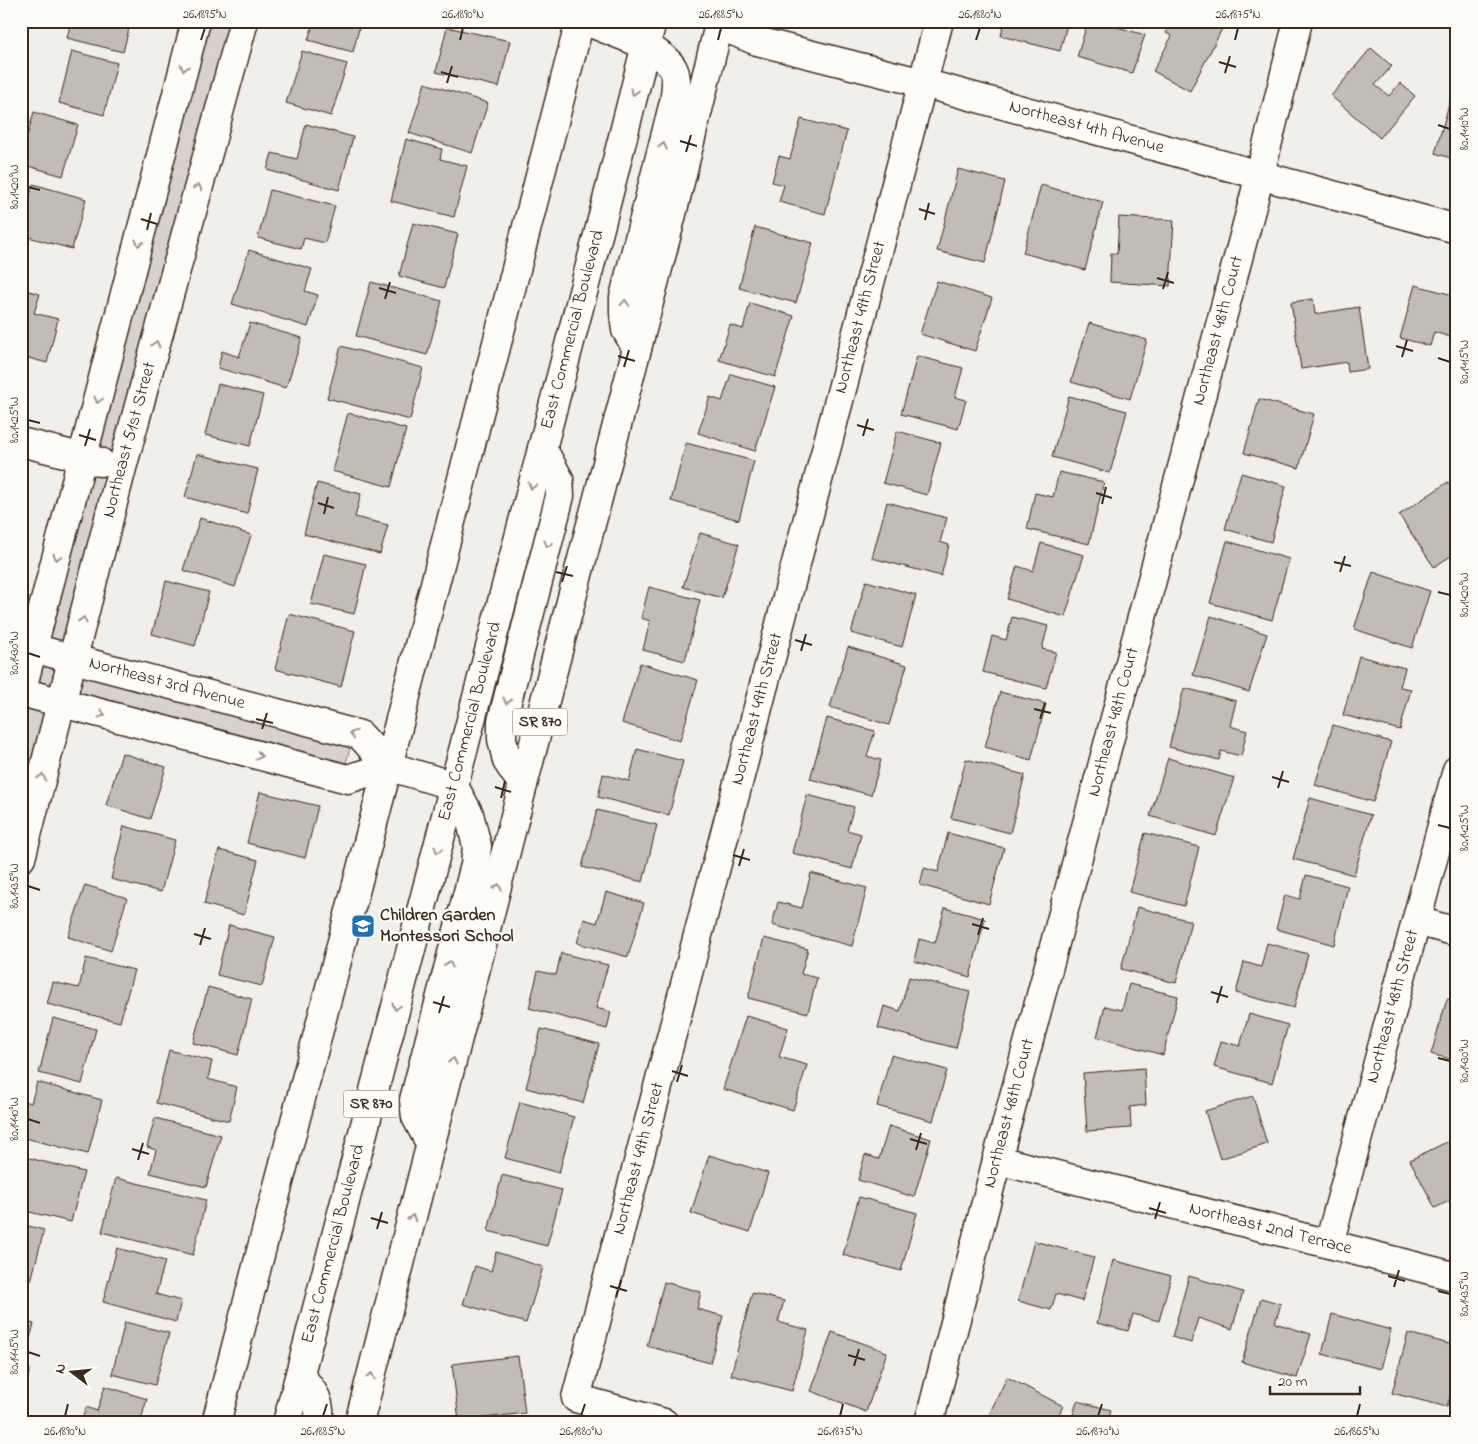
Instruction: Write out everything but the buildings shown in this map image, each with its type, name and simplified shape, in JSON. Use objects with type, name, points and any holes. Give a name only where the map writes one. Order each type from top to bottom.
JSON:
[{"type":"street","points":[[196,21],[83,458],[27,646],[21,692],[348,779],[388,766],[454,786],[470,814],[477,846],[476,866],[414,1100],[416,1117],[431,1145]]},
{"type":"street","name":"Northeast 51st Street","points":[[21,858],[122,468],[244,21]]},
{"type":"street","points":[[216,1423],[580,21]]},
{"type":"street","points":[[586,21],[649,33],[676,74],[674,102],[624,297],[626,330],[637,349]]},
{"type":"street","name":"Northeast 49th Street","points":[[664,1423],[576,1398],[939,21]]},
{"type":"street","name":"Northeast 48th Court","points":[[929,1423],[997,1160],[1260,176],[1298,21]]},
{"type":"street","name":"Northeast 4th Avenue","points":[[719,23],[757,41],[923,84],[1457,230]]},
{"type":"street","name":"SR 870","points":[[359,1423],[637,349],[719,23]]},
{"type":"street","name":"East Commercial Boulevard","points":[[288,1423],[602,222],[649,33]]},
{"type":"street","points":[[21,442],[122,468]]},
{"type":"street","points":[[523,785],[507,761],[502,739],[502,721],[560,496],[559,479],[542,448]]},
{"type":"street","name":"Northeast 3rd Avenue","points":[[27,646],[360,735],[388,766]]},
{"type":"street","name":"Northeast 48th Street","points":[[1329,1244],[1457,770]]},
{"type":"street","points":[[1417,922],[1457,932]]},
{"type":"street","name":"Northeast 2nd Terrace","points":[[997,1160],[1457,1277]]},
{"type":"street","points":[[300,1376],[317,1396],[318,1423]]},
{"type":"shaded area","points":[[206,21],[234,21],[66,664],[352,740],[345,767],[58,692],[21,832],[21,716]]},
{"type":"place","name":"Children Garden Montessori School","points":[[363,926]]}]
